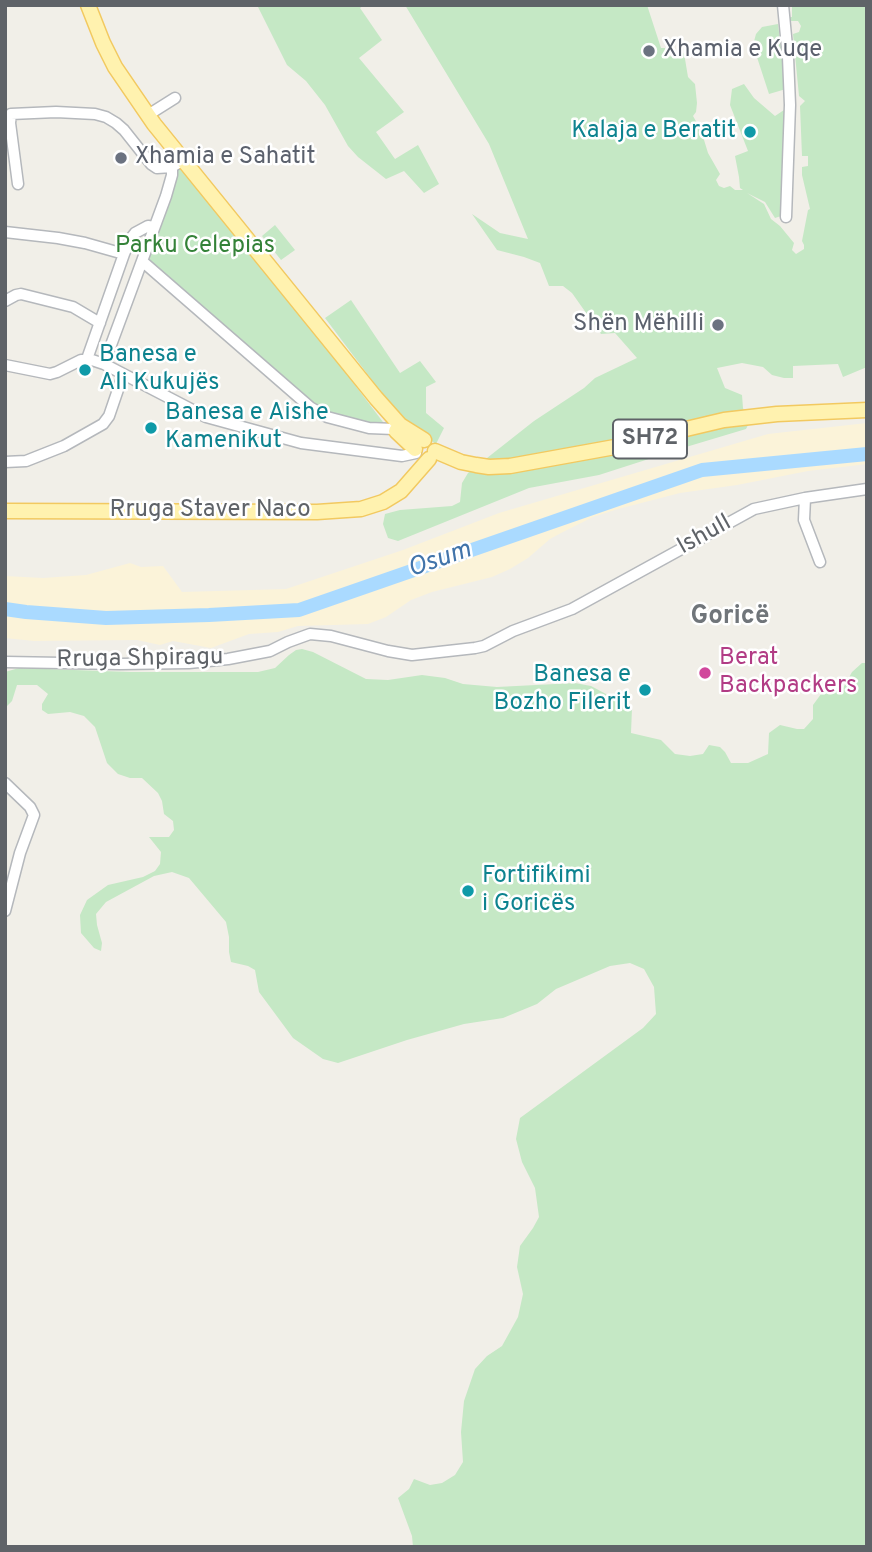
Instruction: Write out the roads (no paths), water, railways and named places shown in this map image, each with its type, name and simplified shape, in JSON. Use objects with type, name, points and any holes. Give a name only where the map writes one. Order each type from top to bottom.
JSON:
[{"type":"main road","name":"SH72","points":[[88,5],[113,63],[177,163],[393,419],[410,432],[423,451]]},
{"type":"main road","name":"SH72","points":[[333,346],[340,362],[394,429],[423,451],[476,466],[510,466],[637,443],[724,420],[777,414],[867,410]]},
{"type":"main road","name":"Rruga Staver Naco","points":[[5,511],[291,512],[361,509],[383,502],[408,485],[423,451]]},
{"type":"street","points":[[783,5],[790,106],[786,217]]},
{"type":"street","points":[[148,115],[175,98]]},
{"type":"street","points":[[18,184],[8,139],[8,109],[106,117],[116,122],[157,168],[177,163]]},
{"type":"street","points":[[104,364],[177,163]]},
{"type":"street","points":[[87,359],[131,238],[148,226],[154,227]]},
{"type":"street","points":[[5,232],[85,243],[124,254]]},
{"type":"street","points":[[142,261],[310,408],[327,417],[369,428],[394,429]]},
{"type":"street","points":[[5,302],[21,294],[73,307],[100,323]]},
{"type":"street","points":[[5,365],[50,374],[87,359],[104,364],[206,417],[281,439],[402,456],[423,451]]},
{"type":"street","points":[[5,462],[26,461],[64,446],[103,424],[123,375]]},
{"type":"street","name":"Ishull","points":[[556,616],[589,601],[754,509],[804,498],[867,489]]},
{"type":"street","points":[[804,498],[804,520],[820,562]]},
{"type":"street","name":"Rruga Shpiragu","points":[[5,662],[189,663],[250,656],[304,635],[319,634],[388,651],[424,654],[484,646],[513,631],[556,616]]},
{"type":"street","points":[[5,783],[30,807],[34,815],[20,853],[5,911]]},
{"type":"waterway","name":"Osum","points":[[5,609],[106,618],[299,610],[702,470],[867,454]]},
{"type":"place","name":"Xhamia e Kuqe","points":[[649,51]]},
{"type":"place","name":"Kalaja e Beratit","points":[[750,132]]},
{"type":"place","name":"Xhamia e Sahatit","points":[[121,158]]},
{"type":"place","name":"Shën Mëhilli","points":[[718,325]]},
{"type":"place","name":"Banesa e Ali Kukujës","points":[[85,370]]},
{"type":"place","name":"Banesa e Aishe Kamenikut","points":[[151,428]]},
{"type":"place","name":"Berat Backpackers","points":[[705,673]]},
{"type":"place","name":"Banesa e Bozho Filerit","points":[[645,690]]},
{"type":"place","name":"Fortifikimi i Goricës","points":[[468,891]]},
{"type":"district","name":"Goricë","points":[[730,618]]},
{"type":"park label","name":"Parku Celepias","points":[[195,247]]}]
